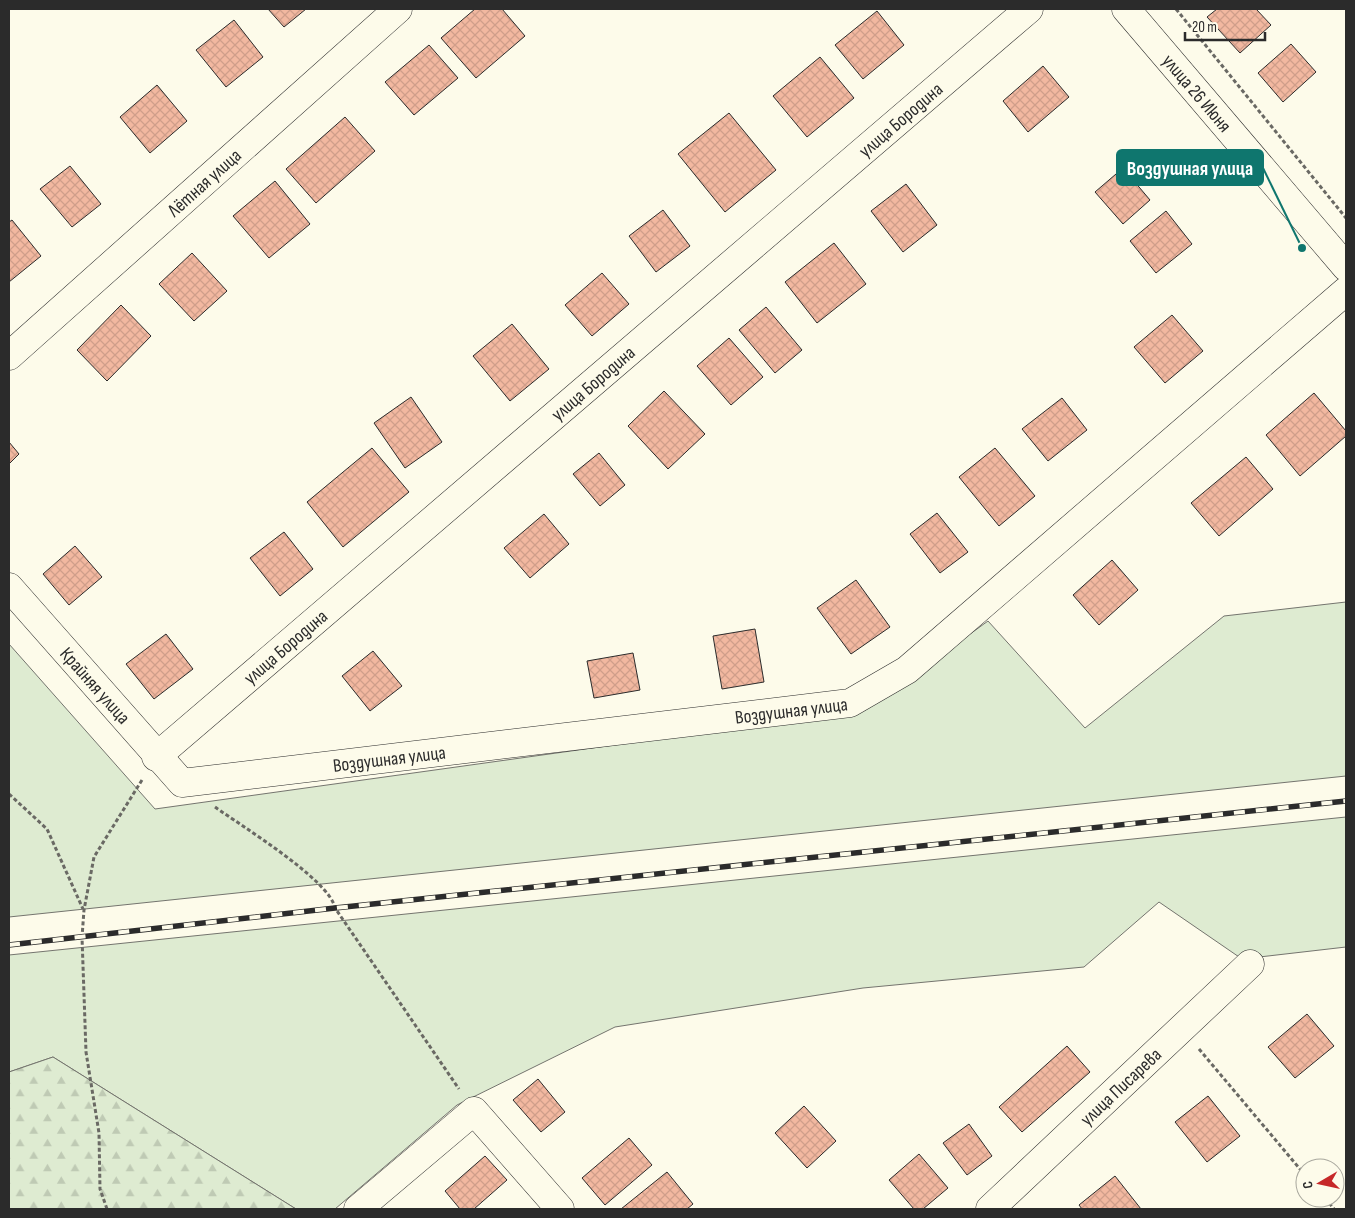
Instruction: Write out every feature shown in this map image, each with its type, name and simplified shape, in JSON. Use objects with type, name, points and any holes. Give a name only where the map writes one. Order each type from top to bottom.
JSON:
[{"type":"street","name":"Лётная улица","points":[[9,356],[398,9]]},
{"type":"street","name":"улица Бородина","points":[[156,757],[1029,9]]},
{"type":"street","name":"улица 26 Июня","points":[[1126,9],[1346,266]]},
{"type":"street","name":"Воздушная улица","points":[[182,784],[850,703],[907,670],[1346,291]]},
{"type":"street","name":"Крайняя улица","points":[[9,587],[156,757],[182,784]]},
{"type":"street","name":"улица Писарева","points":[[990,1209],[1250,964]]},
{"type":"street","points":[[358,1209],[474,1111],[560,1209]]},
{"type":"path","points":[[1176,9],[1346,218]]},
{"type":"path","points":[[108,1209],[100,1189],[99,1132],[86,1052],[82,937],[84,910],[94,857],[156,757]]},
{"type":"path","points":[[182,784],[310,874],[334,900],[335,908],[474,1111]]},
{"type":"path","points":[[9,794],[47,829],[84,910]]},
{"type":"path","points":[[1182,1030],[1295,1162]]},
{"type":"green space","points":[[1346,602],[1346,776],[9,917],[9,644],[155,809],[865,710],[988,621],[1085,728],[1224,616]]},
{"type":"green space","points":[[1346,817],[1346,947],[1242,959],[1159,902],[1084,967],[863,988],[615,1027],[457,1105],[335,1209],[296,1209],[53,1057],[9,1072],[9,955]]},
{"type":"green space","points":[[53,1057],[296,1209],[9,1209],[9,1072]]},
{"type":"building","points":[[268,9],[306,9],[284,27]]},
{"type":"building","points":[[475,9],[502,9],[525,36],[476,78],[441,38]]},
{"type":"building","points":[[1217,9],[1256,9],[1271,25],[1240,53],[1207,17]]},
{"type":"building","points":[[877,11],[904,45],[863,79],[835,45]]},
{"type":"building","points":[[234,20],[263,57],[226,87],[196,50]]},
{"type":"building","points":[[1291,44],[1316,72],[1283,102],[1258,73]]},
{"type":"building","points":[[429,45],[458,78],[414,115],[385,82]]},
{"type":"building","points":[[820,57],[854,98],[807,137],[773,96]]},
{"type":"building","points":[[1043,66],[1069,97],[1028,132],[1003,101]]},
{"type":"building","points":[[157,85],[187,121],[150,153],[120,117]]},
{"type":"building","points":[[729,113],[776,170],[725,212],[678,154]]},
{"type":"building","points":[[345,117],[375,151],[316,203],[286,169]]},
{"type":"building","points":[[70,166],[101,204],[72,227],[40,189]]},
{"type":"building","points":[[1123,168],[1150,200],[1123,224],[1095,192]]},
{"type":"building","points":[[275,181],[310,224],[269,258],[233,216]]},
{"type":"building","points":[[906,184],[937,225],[903,252],[871,211]]},
{"type":"building","points":[[663,210],[690,246],[656,272],[629,236]]},
{"type":"building","points":[[1166,211],[1192,244],[1156,273],[1130,241]]},
{"type":"building","points":[[12,220],[41,256],[9,282],[9,222]]},
{"type":"building","points":[[834,243],[866,284],[817,323],[785,282]]},
{"type":"building","points":[[192,253],[227,291],[194,321],[159,284]]},
{"type":"building","points":[[602,273],[629,304],[592,336],[565,305]]},
{"type":"building","points":[[121,305],[151,336],[107,381],[77,350]]},
{"type":"building","points":[[766,307],[802,350],[775,373],[739,330]]},
{"type":"building","points":[[1172,315],[1203,351],[1165,383],[1134,347]]},
{"type":"building","points":[[512,324],[549,369],[510,401],[473,356]]},
{"type":"building","points":[[729,338],[763,377],[731,405],[697,366]]},
{"type":"building","points":[[664,391],[705,434],[668,469],[628,426]]},
{"type":"building","points":[[1314,393],[1346,431],[1346,436],[1300,476],[1266,435]]},
{"type":"building","points":[[411,397],[442,442],[405,468],[374,423]]},
{"type":"building","points":[[1062,398],[1087,430],[1048,461],[1022,429]]},
{"type":"building","points":[[9,442],[19,454],[9,464]]},
{"type":"building","points":[[372,448],[409,492],[343,547],[307,502]]},
{"type":"building","points":[[995,448],[1035,496],[999,526],[959,477]]},
{"type":"building","points":[[599,453],[625,485],[600,506],[573,474]]},
{"type":"building","points":[[1246,457],[1273,489],[1219,536],[1191,503]]},
{"type":"building","points":[[937,513],[968,552],[940,573],[910,534]]},
{"type":"building","points":[[544,514],[569,544],[530,578],[504,548]]},
{"type":"building","points":[[284,532],[313,569],[280,596],[250,558]]},
{"type":"building","points":[[75,546],[102,577],[69,605],[43,574]]},
{"type":"building","points":[[1112,560],[1138,590],[1099,625],[1073,595]]},
{"type":"building","points":[[856,580],[890,627],[851,654],[817,608]]},
{"type":"building","points":[[755,629],[764,682],[722,689],[713,636]]},
{"type":"building","points":[[166,634],[193,669],[154,699],[126,664]]},
{"type":"building","points":[[373,651],[402,686],[370,711],[342,676]]},
{"type":"building","points":[[633,653],[640,690],[594,698],[587,661]]},
{"type":"building","points":[[1307,1014],[1334,1046],[1295,1078],[1268,1047]]},
{"type":"building","points":[[1067,1046],[1090,1072],[1022,1132],[999,1107]]},
{"type":"building","points":[[538,1079],[565,1112],[541,1132],[513,1100]]},
{"type":"building","points":[[1208,1096],[1240,1136],[1207,1162],[1175,1122]]},
{"type":"building","points":[[804,1106],[836,1141],[807,1168],[775,1133]]},
{"type":"building","points":[[969,1124],[992,1156],[967,1175],[943,1143]]},
{"type":"building","points":[[629,1138],[652,1165],[605,1205],[582,1178]]},
{"type":"building","points":[[919,1154],[948,1188],[923,1209],[914,1209],[889,1180]]},
{"type":"building","points":[[485,1156],[507,1180],[474,1209],[460,1209],[445,1191]]},
{"type":"building","points":[[667,1172],[693,1204],[687,1209],[621,1209]]},
{"type":"building","points":[[1115,1176],[1141,1209],[1082,1209],[1079,1205]]},
{"type":"railway","points":[[9,945],[335,908],[1346,801]]},
{"type":"place","name":"Воздушная улица","points":[[1302,248]]}]
